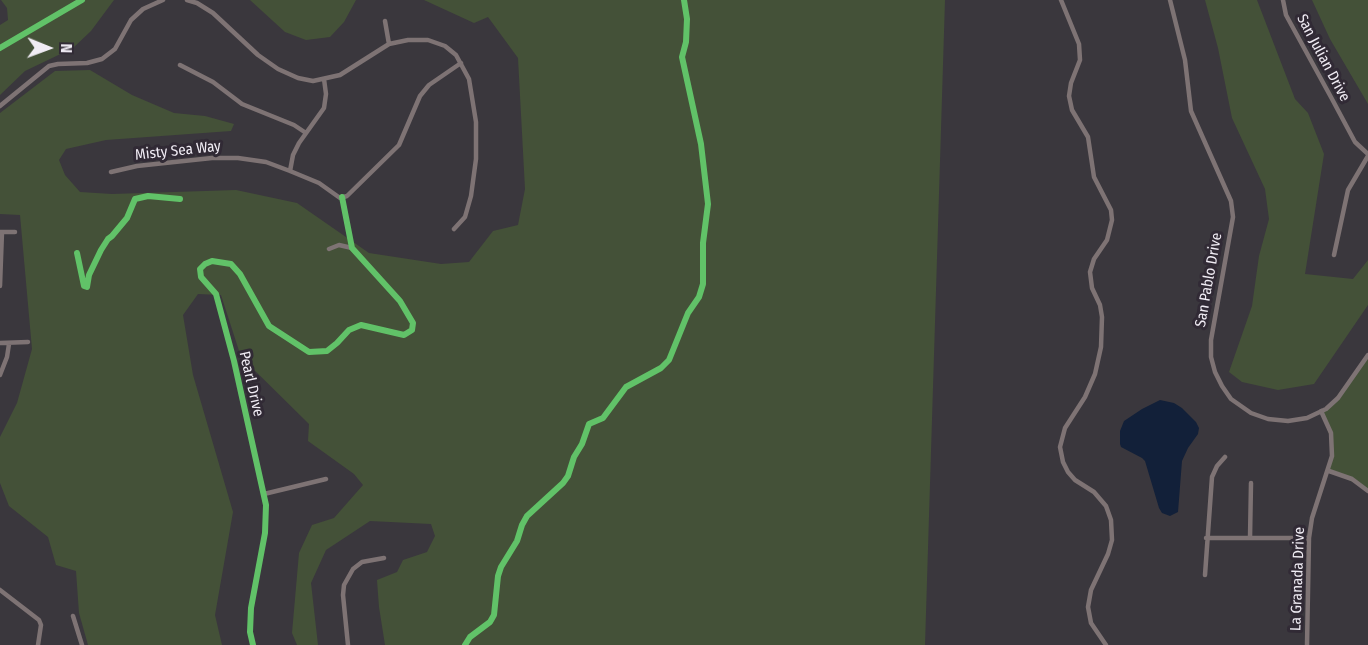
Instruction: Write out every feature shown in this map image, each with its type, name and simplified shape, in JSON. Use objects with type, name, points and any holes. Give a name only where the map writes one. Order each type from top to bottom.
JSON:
[{"type":"street","points":[[0,106],[49,66],[87,63],[102,59],[115,49],[131,20],[143,9],[163,0]]},
{"type":"street","points":[[187,0],[213,13],[258,55],[278,69],[298,78],[313,81],[340,75],[389,44],[408,40],[428,40],[446,46],[461,63],[471,88],[476,122],[471,196],[465,217],[454,229]]},
{"type":"street","points":[[1061,0],[1079,44],[1080,60],[1071,83],[1069,96],[1072,110],[1088,138],[1094,177],[1111,210],[1112,220],[1107,240],[1094,259],[1090,272],[1092,288],[1100,305],[1102,317],[1101,347],[1097,365],[1084,397],[1065,428],[1060,447],[1068,472],[1075,480],[1094,492],[1106,506],[1111,520],[1112,540],[1091,590],[1088,607],[1091,622],[1106,645]]},
{"type":"street","name":"San Pablo Drive","points":[[1170,0],[1185,60],[1191,111],[1231,201],[1233,217],[1211,340],[1211,357],[1222,386],[1231,399],[1244,409],[1259,416],[1288,421],[1307,418],[1338,398],[1368,355]]},
{"type":"street","name":"San Julian Drive","points":[[1284,0],[1286,15],[1355,142],[1368,155]]},
{"type":"street","points":[[385,21],[389,44]]},
{"type":"street","points":[[329,249],[339,245],[352,248],[342,197],[347,196],[399,145],[420,96],[429,85],[461,63]]},
{"type":"street","points":[[180,65],[213,82],[242,105],[294,125],[306,134]]},
{"type":"street","points":[[290,171],[293,156],[324,108],[326,94],[324,79]]},
{"type":"street","points":[[1335,255],[1348,190],[1368,155]]},
{"type":"street","name":"Misty Sea Way","points":[[111,172],[137,166],[212,158],[238,158],[266,162],[290,171],[319,183],[339,198],[342,197]]},
{"type":"street","points":[[0,286],[1,232],[15,232]]},
{"type":"street","name":"Pearl Drive","points":[[253,645],[250,632],[251,608],[265,533],[267,505],[216,294],[201,277],[200,269],[204,264],[212,261],[231,264],[240,274],[269,326],[309,352],[327,351],[349,330],[361,326],[366,325],[401,335],[412,330],[413,322],[400,300],[352,248]]},
{"type":"street","points":[[0,343],[28,342]]},
{"type":"street","points":[[0,375],[9,344]]},
{"type":"street","name":"La Granada Drive","points":[[1307,645],[1309,538],[1312,518],[1332,456],[1332,440],[1321,411]]},
{"type":"street","points":[[1205,575],[1212,477],[1217,466],[1225,458]]},
{"type":"street","points":[[1329,471],[1352,480],[1368,490]]},
{"type":"street","points":[[264,494],[326,479]]},
{"type":"street","points":[[1250,538],[1251,483]]},
{"type":"street","points":[[1206,538],[1309,538]]},
{"type":"street","points":[[348,645],[344,585],[353,569],[362,562],[384,558]]},
{"type":"street","points":[[0,590],[39,620],[41,626],[38,645]]},
{"type":"street","points":[[73,616],[82,645]]},
{"type":"green space","points":[[1,0],[114,0],[91,31],[73,48],[25,71],[0,95],[0,25],[8,20],[7,8]]},
{"type":"green space","points":[[250,0],[356,0],[344,22],[330,37],[306,40],[285,32]]},
{"type":"green space","points":[[424,0],[945,0],[925,645],[385,645],[377,580],[397,572],[403,560],[427,552],[435,536],[431,524],[370,521],[326,550],[311,583],[318,645],[297,645],[292,633],[299,553],[312,525],[334,518],[363,485],[354,474],[308,441],[309,424],[241,357],[221,295],[198,294],[183,315],[193,375],[233,512],[215,615],[222,645],[88,645],[79,613],[76,571],[56,565],[48,537],[9,506],[0,483],[0,437],[17,403],[32,349],[20,215],[0,214],[0,113],[55,71],[90,70],[132,95],[174,113],[205,116],[234,124],[231,131],[106,140],[66,149],[59,160],[65,175],[80,192],[112,194],[236,190],[297,203],[369,253],[441,264],[469,262],[493,231],[518,225],[525,189],[518,58],[488,17],[474,23]]},
{"type":"green space","points":[[1205,0],[1257,0],[1295,99],[1308,113],[1324,154],[1305,274],[1353,279],[1368,260],[1368,305],[1314,384],[1278,390],[1242,382],[1229,372],[1252,306],[1259,256],[1269,219],[1265,189],[1232,118],[1218,48]]},
{"type":"green space","points":[[1312,0],[1368,0],[1368,104],[1330,39]]},
{"type":"green space","points":[[1368,354],[1368,489],[1329,471],[1332,443],[1321,411],[1331,404]]},
{"type":"water","points":[[1160,400],[1174,403],[1182,408],[1199,428],[1198,434],[1182,461],[1178,512],[1170,516],[1162,513],[1159,508],[1145,461],[1121,447],[1120,444],[1120,431],[1124,421]]},
{"type":"cycle path","points":[[0,48],[82,0]]},
{"type":"cycle path","points":[[465,645],[470,637],[490,622],[494,615],[498,576],[517,541],[527,516],[568,476],[589,424],[603,418],[626,387],[661,368],[669,360],[688,313],[699,297],[703,284],[703,243],[708,204],[701,144],[682,57],[686,42],[687,19],[684,0]]},
{"type":"cycle path","points":[[77,253],[84,286],[87,287],[89,275],[101,250],[127,218],[135,199],[148,196],[180,199]]},
{"type":"cycle path","points":[[253,645],[250,632],[251,608],[265,533],[266,505],[234,361],[216,294],[201,277],[200,269],[212,261],[231,264],[240,274],[269,326],[309,352],[327,351],[349,330],[361,325],[404,335],[412,330],[413,323],[400,301],[352,248],[342,197]]}]
